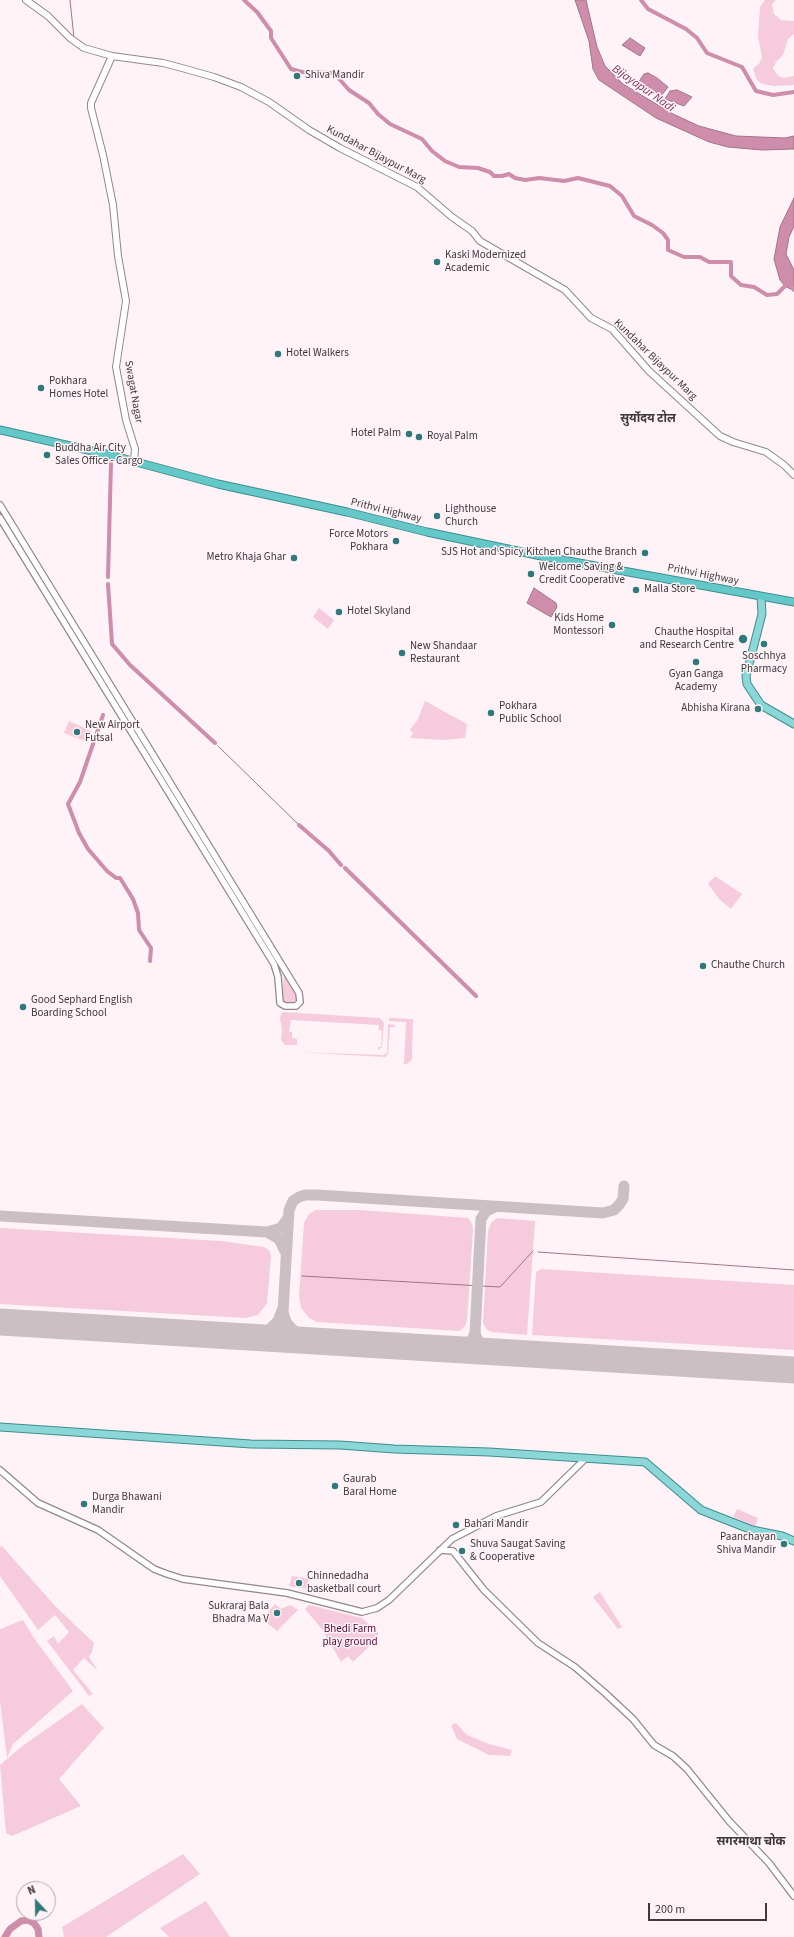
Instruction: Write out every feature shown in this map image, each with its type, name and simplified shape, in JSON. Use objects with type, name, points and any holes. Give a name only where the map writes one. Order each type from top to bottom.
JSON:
[{"type":"highway","name":"Prithvi Highway","points":[[0,430],[218,484],[347,512],[427,532],[546,557],[794,602]]},
{"type":"main road","name":"Kundahar Bijaypur Marg","points":[[26,0],[48,16],[70,38],[84,48],[112,56],[163,63],[214,76],[241,87],[264,99],[309,130],[340,148],[417,187],[452,217],[472,231],[480,241],[565,290],[591,318],[612,329],[649,371],[720,436],[733,442],[766,452],[784,465],[794,475]]},
{"type":"main road","name":"Swagat Nagar","points":[[112,56],[91,103],[91,108],[103,155],[113,205],[118,256],[126,300],[116,364],[126,420],[135,449],[134,462]]},
{"type":"main road","points":[[761,597],[762,614],[746,676],[747,684],[761,705],[794,724]]},
{"type":"main road","points":[[0,1427],[243,1443],[340,1445],[394,1449],[489,1452],[645,1462],[701,1510],[752,1530],[782,1536],[794,1541]]},
{"type":"street","points":[[0,505],[299,993],[300,1002],[296,1006],[285,1006],[280,1003],[278,977],[274,964],[0,518]]},
{"type":"street","points":[[0,1470],[38,1503],[98,1530],[154,1569],[183,1579],[287,1593],[362,1612],[377,1608],[389,1600],[452,1539],[496,1516],[542,1502],[586,1458]]},
{"type":"street","points":[[440,1550],[453,1551],[484,1590],[532,1638],[575,1667],[633,1719],[654,1745],[673,1756],[687,1769],[729,1821],[769,1863],[794,1896]]},
{"type":"green space","points":[[765,0],[776,0],[772,4],[774,14],[781,20],[794,21],[794,34],[788,39],[783,55],[776,62],[773,68],[778,76],[784,78],[794,76],[794,85],[773,86],[760,83],[756,78],[753,68],[759,64],[762,57],[758,37],[760,7]]},
{"type":"green space","points":[[319,608],[334,620],[328,629],[313,617]]},
{"type":"green space","points":[[425,701],[467,724],[465,738],[442,740],[410,738],[413,733],[410,730],[418,719]]},
{"type":"green space","name":"New Airport Futsal","points":[[69,721],[91,731],[87,742],[64,733]]},
{"type":"green space","points":[[715,876],[742,894],[731,909],[720,900],[708,884]]},
{"type":"green space","points":[[284,973],[298,995],[297,1000],[293,1002],[285,1002],[282,999]]},
{"type":"green space","points":[[283,1012],[380,1018],[384,1023],[382,1047],[378,1050],[378,1047],[381,1047],[382,1031],[379,1030],[379,1025],[291,1020],[289,1032],[292,1032],[292,1038],[297,1039],[297,1045],[285,1045],[281,1040],[282,1029],[280,1019]]},
{"type":"green space","points":[[389,1018],[413,1019],[412,1058],[411,1061],[406,1064],[404,1064],[406,1022],[389,1021]]},
{"type":"green space","points":[[388,1024],[395,1025],[395,1027],[390,1027],[388,1054],[385,1057],[297,1052],[384,1055],[387,1053]]},
{"type":"green space","points":[[316,1210],[360,1210],[468,1218],[472,1224],[473,1230],[467,1320],[465,1326],[459,1331],[317,1322],[309,1318],[301,1308],[299,1296],[304,1223],[309,1214]]},
{"type":"green space","points":[[497,1218],[535,1221],[527,1335],[492,1332],[487,1330],[483,1323],[488,1231],[491,1223]]},
{"type":"green space","points":[[0,1228],[221,1241],[264,1247],[269,1250],[271,1256],[267,1303],[258,1315],[246,1318],[0,1304]]},
{"type":"green space","points":[[541,1269],[794,1285],[794,1350],[532,1335],[536,1272]]},
{"type":"green space","points":[[737,1509],[758,1518],[755,1527],[733,1517]]},
{"type":"green space","points":[[2,1546],[56,1607],[94,1643],[89,1657],[98,1671],[84,1658],[73,1670],[93,1694],[89,1696],[47,1641],[54,1636],[58,1644],[69,1632],[55,1615],[38,1630],[0,1576],[0,1547]]},
{"type":"green space","name":"Chinnedadha basketball court","points":[[292,1576],[309,1579],[307,1589],[289,1586]]},
{"type":"green space","points":[[600,1592],[622,1627],[618,1629],[593,1597]]},
{"type":"green space","points":[[275,1604],[281,1609],[290,1605],[298,1610],[277,1631],[262,1619]]},
{"type":"green space","name":"Bhedi Farm play ground","points":[[309,1605],[362,1618],[378,1632],[378,1635],[374,1642],[353,1662],[348,1656],[341,1662],[321,1628],[305,1609]]},
{"type":"green space","points":[[23,1620],[34,1638],[73,1691],[13,1744],[7,1758],[0,1701],[0,1629]]},
{"type":"green space","points":[[82,1704],[104,1728],[59,1779],[81,1806],[12,1836],[6,1833],[0,1765],[21,1747]]},
{"type":"green space","points":[[456,1723],[467,1735],[489,1744],[512,1750],[510,1756],[489,1755],[457,1739],[451,1725]]},
{"type":"green space","points":[[183,1854],[200,1874],[106,1937],[64,1937],[62,1927]]},
{"type":"green space","points":[[206,1901],[230,1937],[169,1937],[160,1928]]},
{"type":"shaded area","points":[[575,0],[586,0],[597,47],[605,66],[623,84],[673,114],[699,126],[736,136],[785,138],[794,136],[794,149],[762,150],[728,147],[709,142],[656,118],[599,80],[593,69],[589,41]]},
{"type":"shaded area","points":[[630,38],[645,48],[640,56],[622,45]]},
{"type":"shaded area","points":[[648,73],[668,87],[661,96],[638,83],[644,74]]},
{"type":"shaded area","points":[[677,90],[692,97],[684,106],[665,99],[670,91]]},
{"type":"shaded area","points":[[794,198],[794,226],[789,237],[786,254],[794,270],[794,291],[785,286],[780,280],[774,259],[780,227]]},
{"type":"shaded area","points":[[534,588],[556,603],[557,607],[551,617],[527,603]]},
{"type":"waterway","points":[[70,0],[74,38]]},
{"type":"waterway","points":[[244,0],[257,12],[271,31],[271,38],[291,69],[302,72],[334,73],[349,90],[369,103],[378,114],[390,124],[422,139],[432,151],[445,161],[459,167],[478,168],[490,172],[494,176],[509,174],[515,178],[525,180],[539,178],[564,181],[578,178],[610,186],[622,196],[634,216],[652,225],[663,233],[668,240],[668,250],[684,257],[700,257],[709,262],[731,262],[731,276],[741,285],[754,287],[767,295],[777,294],[788,283],[794,290]]},
{"type":"waterway","points":[[641,0],[648,9],[686,29],[697,38],[707,53],[742,67],[756,91],[773,95],[794,92]]},
{"type":"waterway","points":[[108,577],[111,463]]},
{"type":"waterway","points":[[108,584],[112,644],[130,665],[215,743]]},
{"type":"waterway","points":[[103,715],[80,782],[68,804],[79,833],[88,849],[107,871],[116,878],[120,878],[133,899],[138,913],[139,930],[151,948],[150,961]]},
{"type":"waterway","points":[[218,746],[299,825]]},
{"type":"waterway","points":[[299,825],[329,851],[341,865]]},
{"type":"waterway","points":[[345,868],[476,996]]},
{"type":"waterway","points":[[302,1276],[500,1287],[533,1251]]},
{"type":"waterway","points":[[538,1252],[794,1270]]},
{"type":"waterway","points":[[5,1937],[10,1929],[21,1921],[28,1920],[34,1923],[38,1929],[39,1937]]},
{"type":"taxiway","points":[[312,1341],[300,1336],[293,1330],[286,1322],[283,1312],[289,1210],[293,1201],[299,1197],[305,1195],[317,1195],[603,1213],[614,1210],[619,1205],[623,1199],[624,1186]]},
{"type":"taxiway","points":[[493,1351],[487,1350],[479,1344],[475,1333],[481,1219],[486,1211],[495,1207]]},
{"type":"taxiway","points":[[0,1216],[267,1232]]},
{"type":"taxiway","points":[[286,1253],[279,1239],[267,1232],[281,1228],[288,1218]]},
{"type":"taxiway","points":[[248,1337],[260,1335],[269,1330],[278,1321],[283,1308]]},
{"type":"taxiway","points":[[453,1349],[467,1345],[475,1333]]},
{"type":"runway","points":[[0,1322],[794,1370]]},
{"type":"place","name":"Shiva Mandir","points":[[297,76]]},
{"type":"place","name":"Kaski Modernized Academic","points":[[437,262]]},
{"type":"place","name":"Hotel Walkers","points":[[278,354]]},
{"type":"place","name":"Pokhara Homes Hotel","points":[[41,388]]},
{"type":"place","name":"Hotel Palm","points":[[409,434]]},
{"type":"place","name":"Royal Palm","points":[[419,437]]},
{"type":"place","name":"Buddha Air City Sales Office - Cargo","points":[[47,455]]},
{"type":"place","name":"Lighthouse Church","points":[[437,516]]},
{"type":"place","name":"Force Motors Pokhara","points":[[396,541]]},
{"type":"place","name":"SJS Hot and Spicy Kitchen Chauthe Branch","points":[[645,553]]},
{"type":"place","name":"Metro Khaja Ghar","points":[[294,558]]},
{"type":"place","name":"Welcome Saving & Credit Cooperative","points":[[531,574]]},
{"type":"place","name":"Malla Store","points":[[636,590]]},
{"type":"place","name":"Hotel Skyland","points":[[339,612]]},
{"type":"place","name":"Kids Home Montessori","points":[[612,625]]},
{"type":"place","name":"Chauthe Hospital and Research Centre","points":[[743,639]]},
{"type":"place","name":"Soschhya Pharmacy","points":[[764,644]]},
{"type":"place","name":"New Shandaar Restaurant","points":[[402,653]]},
{"type":"place","name":"Gyan Ganga Academy","points":[[696,662]]},
{"type":"place","name":"Abhisha Kirana","points":[[758,709]]},
{"type":"place","name":"Pokhara Public School","points":[[491,713]]},
{"type":"place","name":"New Airport Futsal","points":[[77,732]]},
{"type":"place","name":"Chauthe Church","points":[[703,966]]},
{"type":"place","name":"Good Sephard English Boarding School","points":[[23,1007]]},
{"type":"place","name":"Gaurab Baral Home","points":[[335,1486]]},
{"type":"place","name":"Durga Bhawani Mandir","points":[[84,1504]]},
{"type":"place","name":"Bahari Mandir","points":[[456,1525]]},
{"type":"place","name":"Paanchayan Shiva Mandir","points":[[784,1544]]},
{"type":"place","name":"Shuva Saugat Saving & Cooperative","points":[[462,1551]]},
{"type":"place","name":"Chinnedadha basketball court","points":[[299,1583]]},
{"type":"place","name":"Sukraraj Bala Bhadra Ma V","points":[[277,1613]]},
{"type":"district","name":"सुर्योदय टोल","points":[[648,419]]},
{"type":"district","name":"सगरमाथा चोक","points":[[751,1842]]},
{"type":"water label","name":"Bijayapur Nadi","points":[[643,89]]}]
